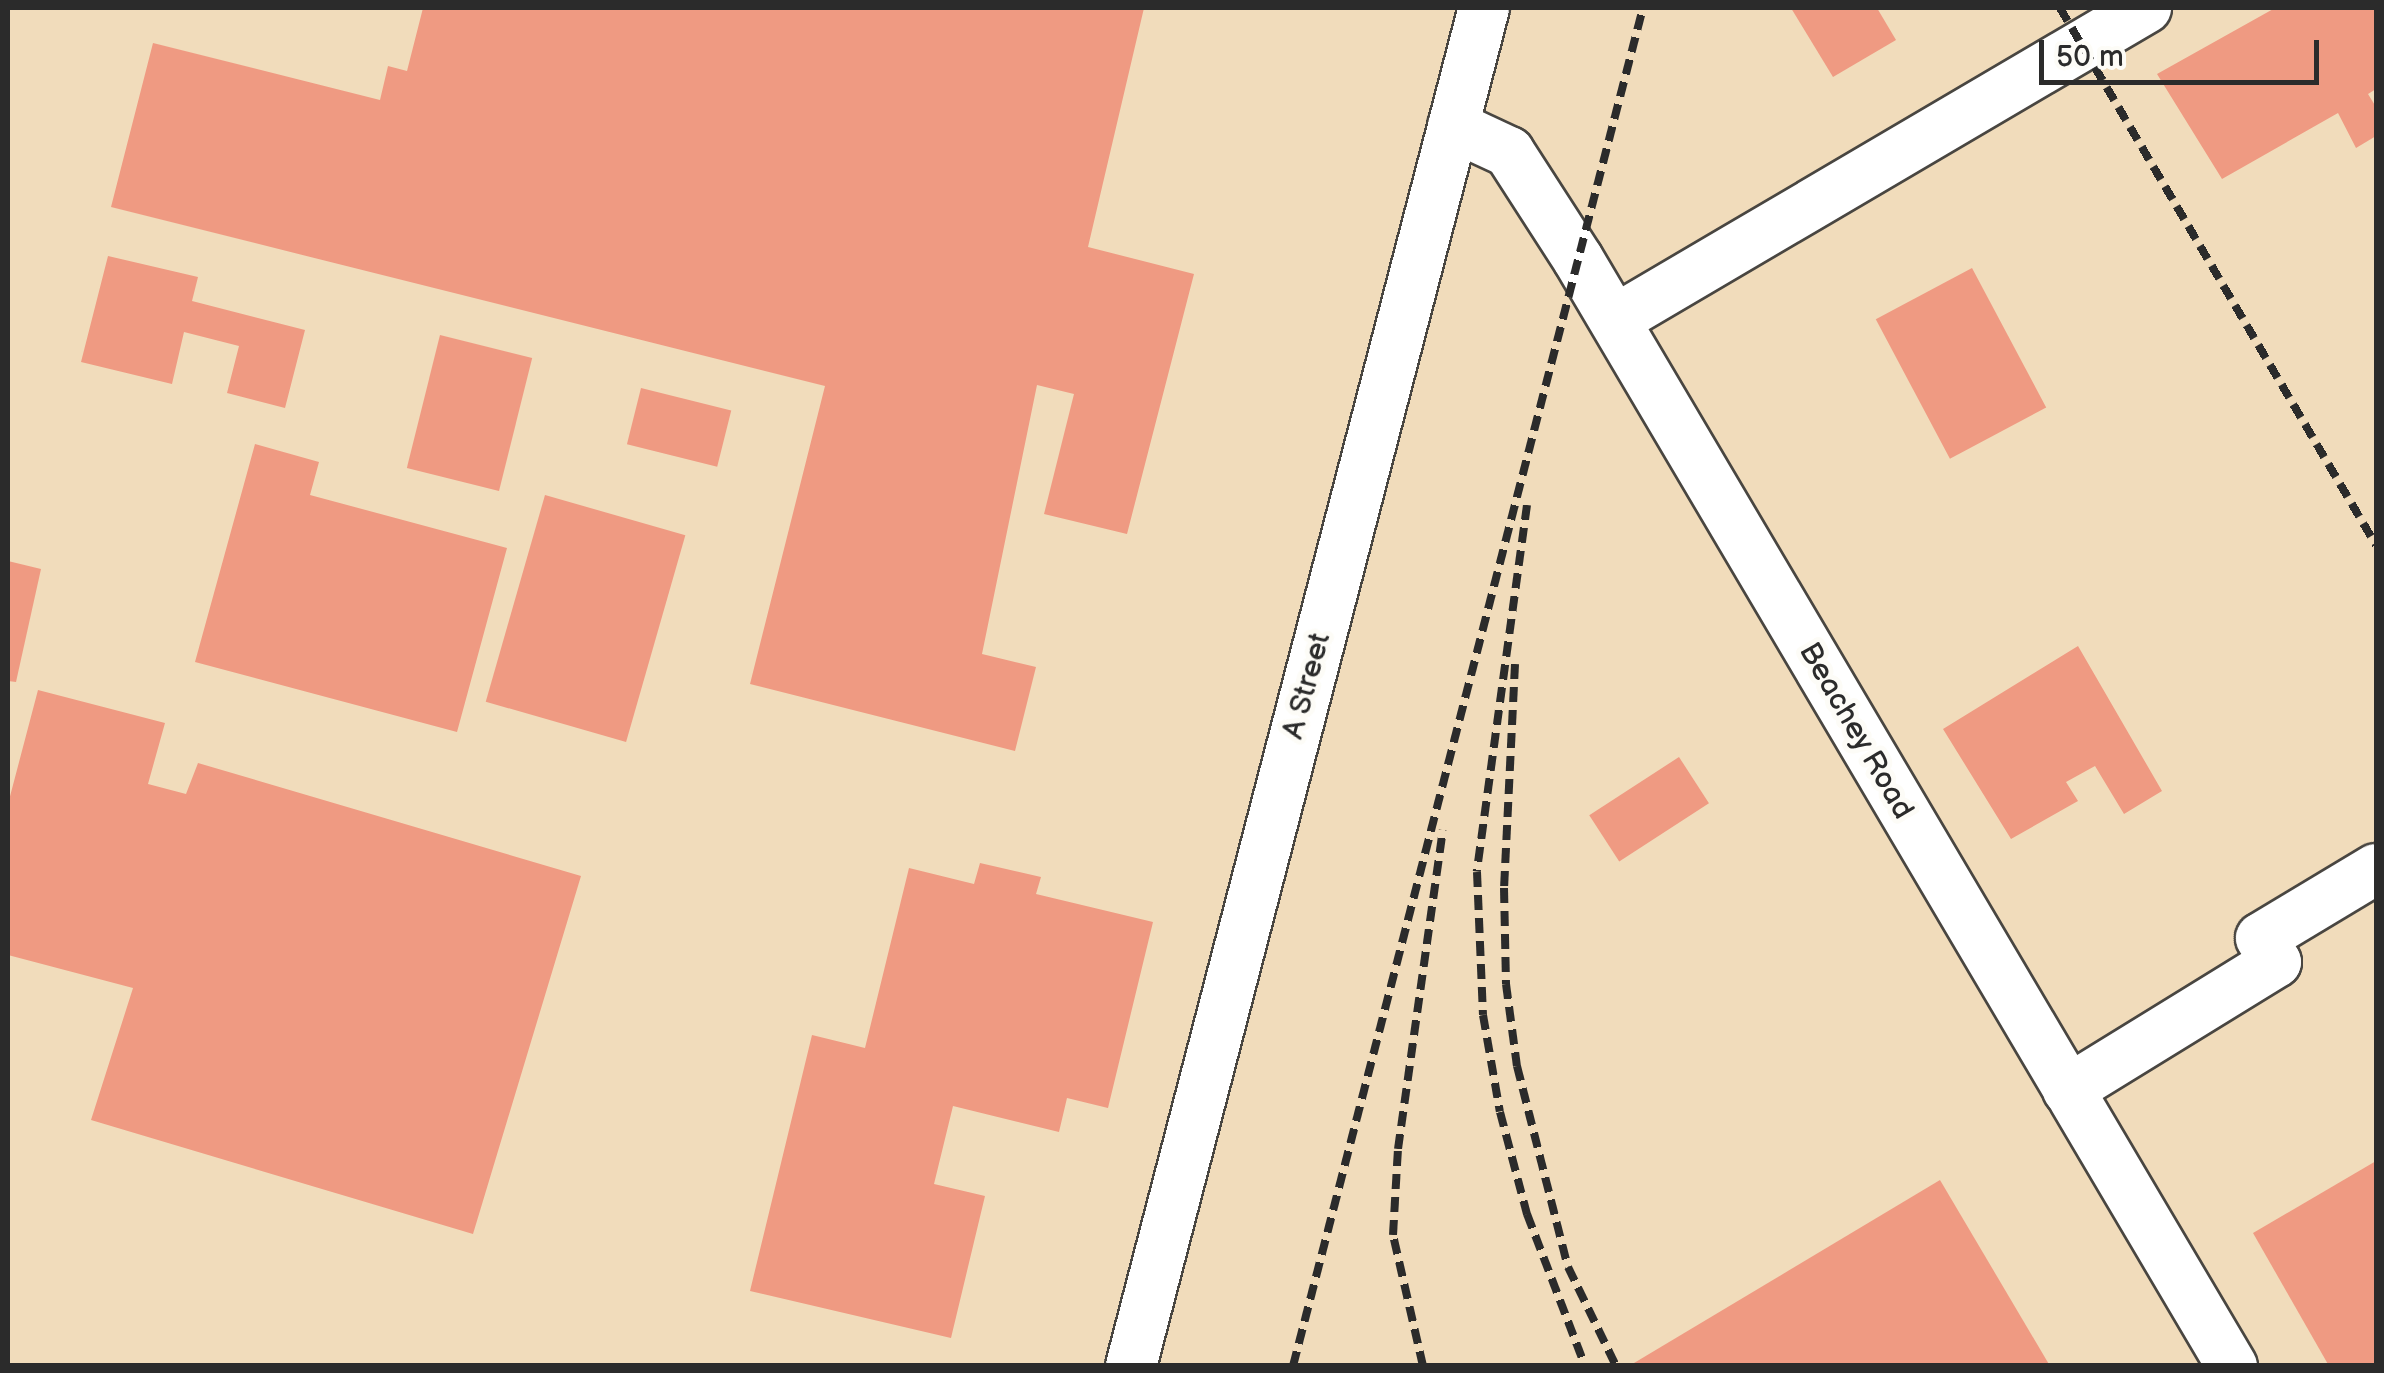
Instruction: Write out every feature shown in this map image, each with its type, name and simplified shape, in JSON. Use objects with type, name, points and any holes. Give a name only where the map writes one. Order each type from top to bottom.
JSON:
[{"type":"street","name":"A Street","points":[[1131,1366],[1484,8]]},
{"type":"street","points":[[1615,320],[2146,8]]},
{"type":"street","name":"Beachey Road","points":[[1454,126],[1509,152],[1615,320],[2232,1366]]},
{"type":"street","points":[[2068,1090],[2276,962],[2261,938],[2376,869]]},
{"type":"building","points":[[423,8],[1144,8],[1088,247],[1194,274],[1127,534],[1044,514],[1074,394],[1037,385],[982,654],[1036,667],[1015,751],[750,684],[825,386],[111,207],[153,43],[380,100],[388,66],[407,71]]},
{"type":"building","points":[[1791,8],[1877,8],[1896,40],[1833,77]]},
{"type":"building","points":[[2275,8],[2376,8],[2376,89],[2368,94],[2376,107],[2376,136],[2356,148],[2338,113],[2222,179],[2157,74]]},
{"type":"building","points":[[108,256],[198,277],[192,301],[305,330],[285,408],[227,393],[239,346],[184,332],[172,384],[81,362]]},
{"type":"building","points":[[1972,268],[2046,408],[1950,459],[1876,319]]},
{"type":"building","points":[[440,335],[532,358],[499,491],[407,468]]},
{"type":"building","points":[[641,388],[731,410],[717,467],[627,444]]},
{"type":"building","points":[[255,444],[319,462],[310,495],[507,548],[457,732],[195,662]]},
{"type":"building","points":[[545,495],[685,535],[626,742],[486,702]]},
{"type":"building","points":[[8,561],[41,569],[16,682],[8,681]]},
{"type":"building","points":[[2078,646],[2162,791],[2124,814],[2095,766],[2066,782],[2078,801],[2011,839],[1943,729]]},
{"type":"building","points":[[38,690],[165,723],[148,784],[186,794],[198,763],[581,876],[473,1234],[91,1120],[133,988],[8,955],[8,804]]},
{"type":"building","points":[[1679,757],[1709,803],[1619,861],[1589,815]]},
{"type":"building","points":[[980,863],[1041,877],[1036,894],[1153,922],[1108,1108],[1067,1098],[1059,1132],[953,1106],[934,1184],[985,1196],[951,1338],[750,1291],[812,1035],[865,1048],[909,868],[974,884]]},
{"type":"building","points":[[2376,1161],[2376,1366],[2329,1366],[2253,1233]]},
{"type":"building","points":[[1940,1180],[2050,1366],[1629,1366]]},
{"type":"railway","points":[[1293,1366],[1643,8]]},
{"type":"railway","points":[[2060,8],[2376,545]]},
{"type":"railway","points":[[1527,505],[1477,872],[1483,1015],[1500,1112],[1527,1214],[1585,1366]]},
{"type":"railway","points":[[1515,664],[1504,888],[1506,984],[1517,1066],[1568,1267],[1616,1366]]},
{"type":"railway","points":[[1423,1366],[1393,1235],[1398,1149],[1443,830]]}]
